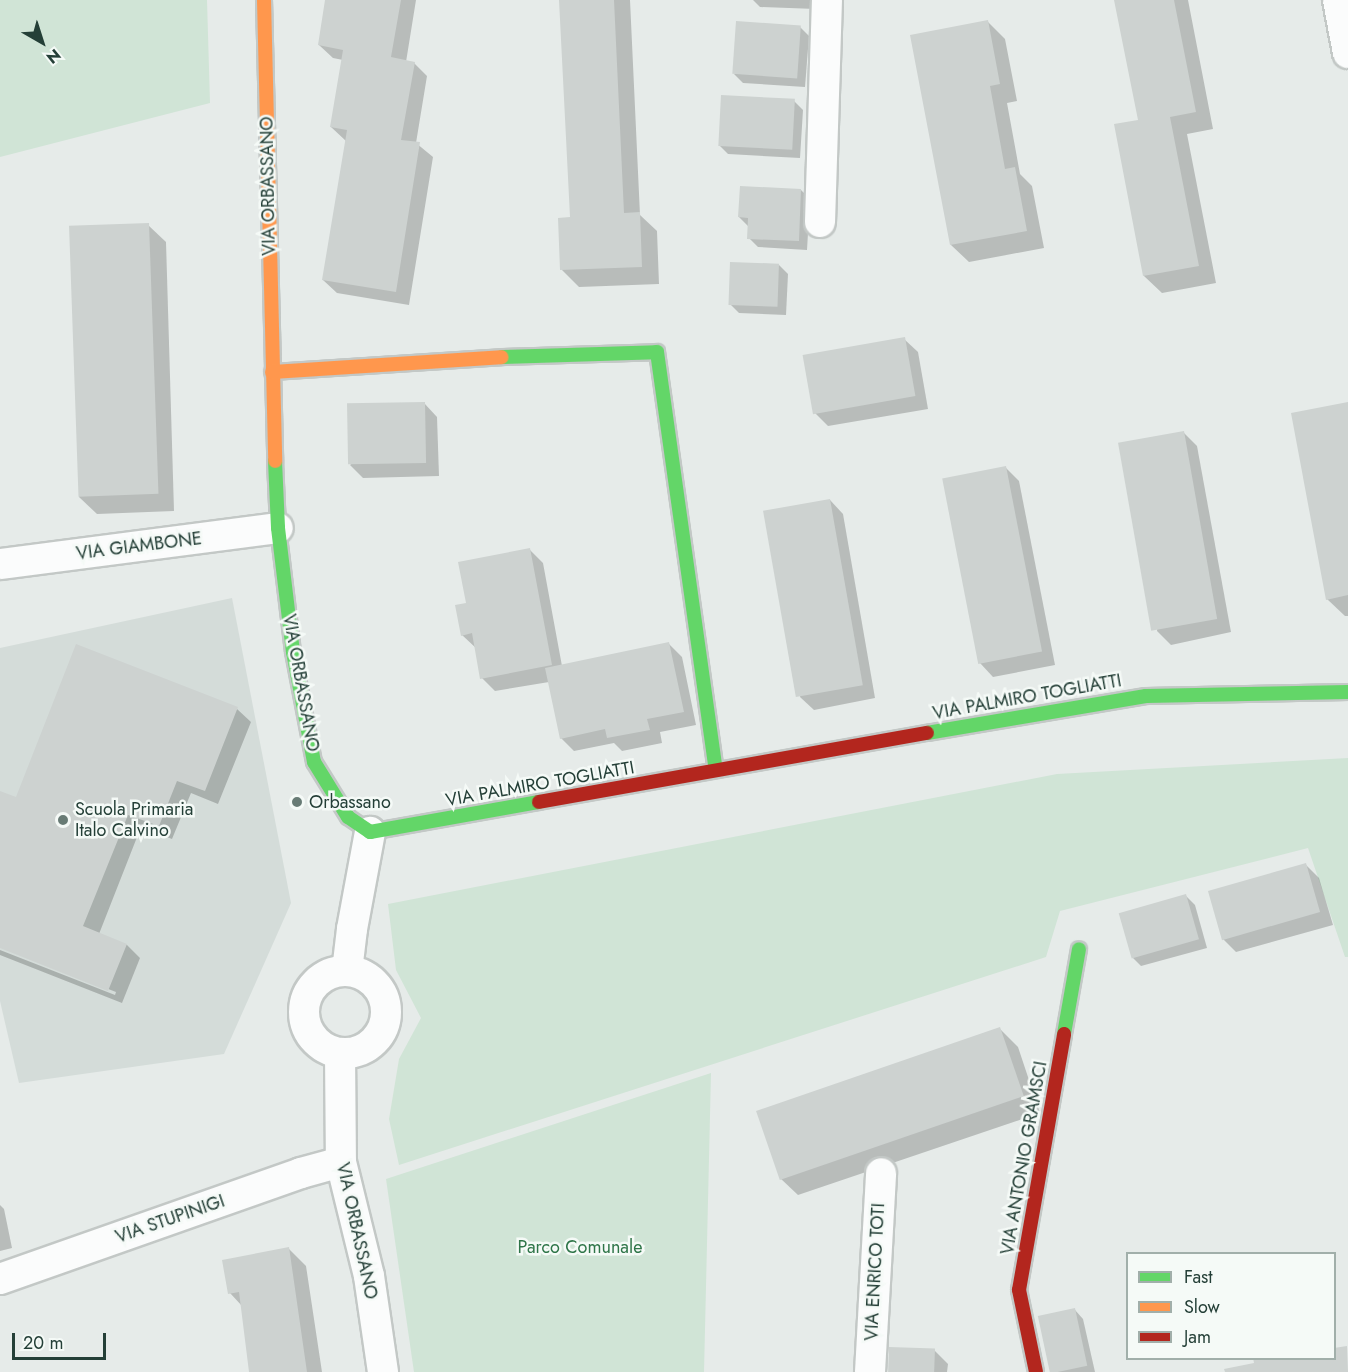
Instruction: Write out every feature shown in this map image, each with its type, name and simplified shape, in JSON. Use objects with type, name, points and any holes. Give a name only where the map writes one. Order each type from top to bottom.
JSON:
[{"type":"street","name":"VIA ORBASSANO","points":[[264,0],[272,372],[278,528],[293,652],[314,762],[348,817],[370,832]]},
{"type":"street","points":[[820,222],[827,0]]},
{"type":"street","points":[[1338,0],[1348,53]]},
{"type":"street","points":[[272,372],[536,355],[657,352],[716,770]]},
{"type":"street","name":"VIA GIAMBONE","points":[[0,564],[278,528]]},
{"type":"street","name":"VIA PALMIRO TOGLIATTI","points":[[370,832],[1087,704],[1146,696],[1348,692]]},
{"type":"street","points":[[347,971],[352,929],[370,832]]},
{"type":"street","name":"VIA ANTONIO GRAMSCI","points":[[1036,1372],[1019,1290],[1079,949]]},
{"type":"street","points":[[347,971],[371,980],[385,1000],[386,1012],[382,1029],[372,1043],[352,1052],[340,1053],[321,1045],[309,1031],[304,1010],[307,996],[316,984],[333,973],[347,971]]},
{"type":"street","name":"VIA ORBASSANO","points":[[340,1053],[341,1162],[369,1276],[383,1372]]},
{"type":"street","name":"VIA STUPINIGI","points":[[0,1279],[302,1173],[341,1162]]},
{"type":"street","name":"VIA ENRICO TOTI","points":[[870,1372],[881,1173]]},
{"type":"shaded area","points":[[232,598],[291,903],[224,1054],[19,1083],[0,1001],[0,648]]},
{"type":"green space","points":[[0,0],[207,0],[210,103],[0,157]]},
{"type":"green space","points":[[1348,758],[1348,957],[1345,957],[1308,848],[1060,911],[1046,957],[399,1165],[389,1119],[399,1059],[421,1018],[396,970],[388,904],[1057,774]]},
{"type":"green space","name":"Parco Comunale","points":[[711,1073],[704,1372],[414,1372],[386,1179]]},
{"type":"building","points":[[325,0],[401,0],[391,57],[415,62],[401,140],[420,142],[396,292],[322,280],[347,130],[330,127],[343,50],[318,45]]},
{"type":"building","points":[[559,0],[614,0],[624,213],[640,212],[642,267],[560,270],[558,218],[570,217]]},
{"type":"building","points":[[1114,0],[1174,0],[1196,112],[1170,117],[1199,266],[1143,276],[1114,124],[1138,120]]},
{"type":"building","points":[[988,20],[1000,84],[990,86],[1005,169],[1015,167],[1027,231],[950,245],[910,35]]},
{"type":"building","points":[[736,21],[801,26],[797,78],[732,74]]},
{"type":"building","points":[[721,95],[795,99],[792,150],[718,146]]},
{"type":"building","points":[[740,186],[801,189],[799,241],[747,239],[748,218],[738,217]]},
{"type":"building","points":[[149,223],[158,494],[79,497],[69,226]]},
{"type":"building","points":[[730,262],[779,264],[777,307],[728,305]]},
{"type":"building","points":[[905,337],[915,396],[813,414],[803,355]]},
{"type":"building","points":[[425,402],[426,463],[348,464],[347,403]]},
{"type":"building","points":[[1348,402],[1348,595],[1326,600],[1291,413]]},
{"type":"building","points":[[1184,431],[1217,619],[1151,631],[1118,443]]},
{"type":"building","points":[[1006,466],[1042,652],[978,664],[942,478]]},
{"type":"building","points":[[830,499],[863,685],[796,697],[763,511]]},
{"type":"building","points":[[530,548],[552,665],[480,679],[472,633],[461,636],[455,605],[466,603],[458,562]]},
{"type":"building","points":[[669,642],[684,712],[647,719],[650,730],[607,738],[605,729],[560,739],[545,668]]},
{"type":"building","name":"Scuola Primaria Italo Calvino","points":[[76,644],[238,707],[205,791],[177,781],[159,826],[128,815],[83,926],[127,944],[108,991],[0,948],[0,791],[16,797]]},
{"type":"building","points":[[1306,863],[1320,912],[1222,940],[1208,891]]},
{"type":"building","points":[[1186,894],[1199,939],[1132,958],[1119,913]]},
{"type":"building","points":[[1000,1027],[1024,1096],[780,1180],[756,1111]]},
{"type":"building","points":[[289,1247],[307,1372],[249,1372],[239,1292],[228,1294],[222,1260]]},
{"type":"building","points":[[1075,1308],[1087,1366],[1050,1372],[1038,1316]]},
{"type":"building","points":[[1347,1346],[1348,1372],[1225,1372],[1224,1369],[1254,1363],[1253,1360],[1336,1360],[1336,1348]]},
{"type":"building","points":[[889,1347],[935,1349],[934,1372],[888,1372]]},
{"type":"traffic: fast","points":[[502,357],[657,352],[716,770]]},
{"type":"traffic: fast","points":[[275,461],[278,528],[293,652],[314,762],[348,817],[370,832],[539,802]]},
{"type":"traffic: fast","points":[[927,733],[1146,696],[1348,692]]},
{"type":"traffic: fast","points":[[1064,1034],[1079,949]]},
{"type":"traffic: slow","points":[[264,0],[275,461]]},
{"type":"traffic: slow","points":[[272,372],[502,357]]},
{"type":"traffic: jam","points":[[539,802],[927,733]]},
{"type":"traffic: jam","points":[[1036,1372],[1019,1290],[1064,1034]]},
{"type":"place","name":"Orbassano","points":[[297,802]]},
{"type":"place","name":"Scuola Primaria Italo Calvino","points":[[63,820]]}]
